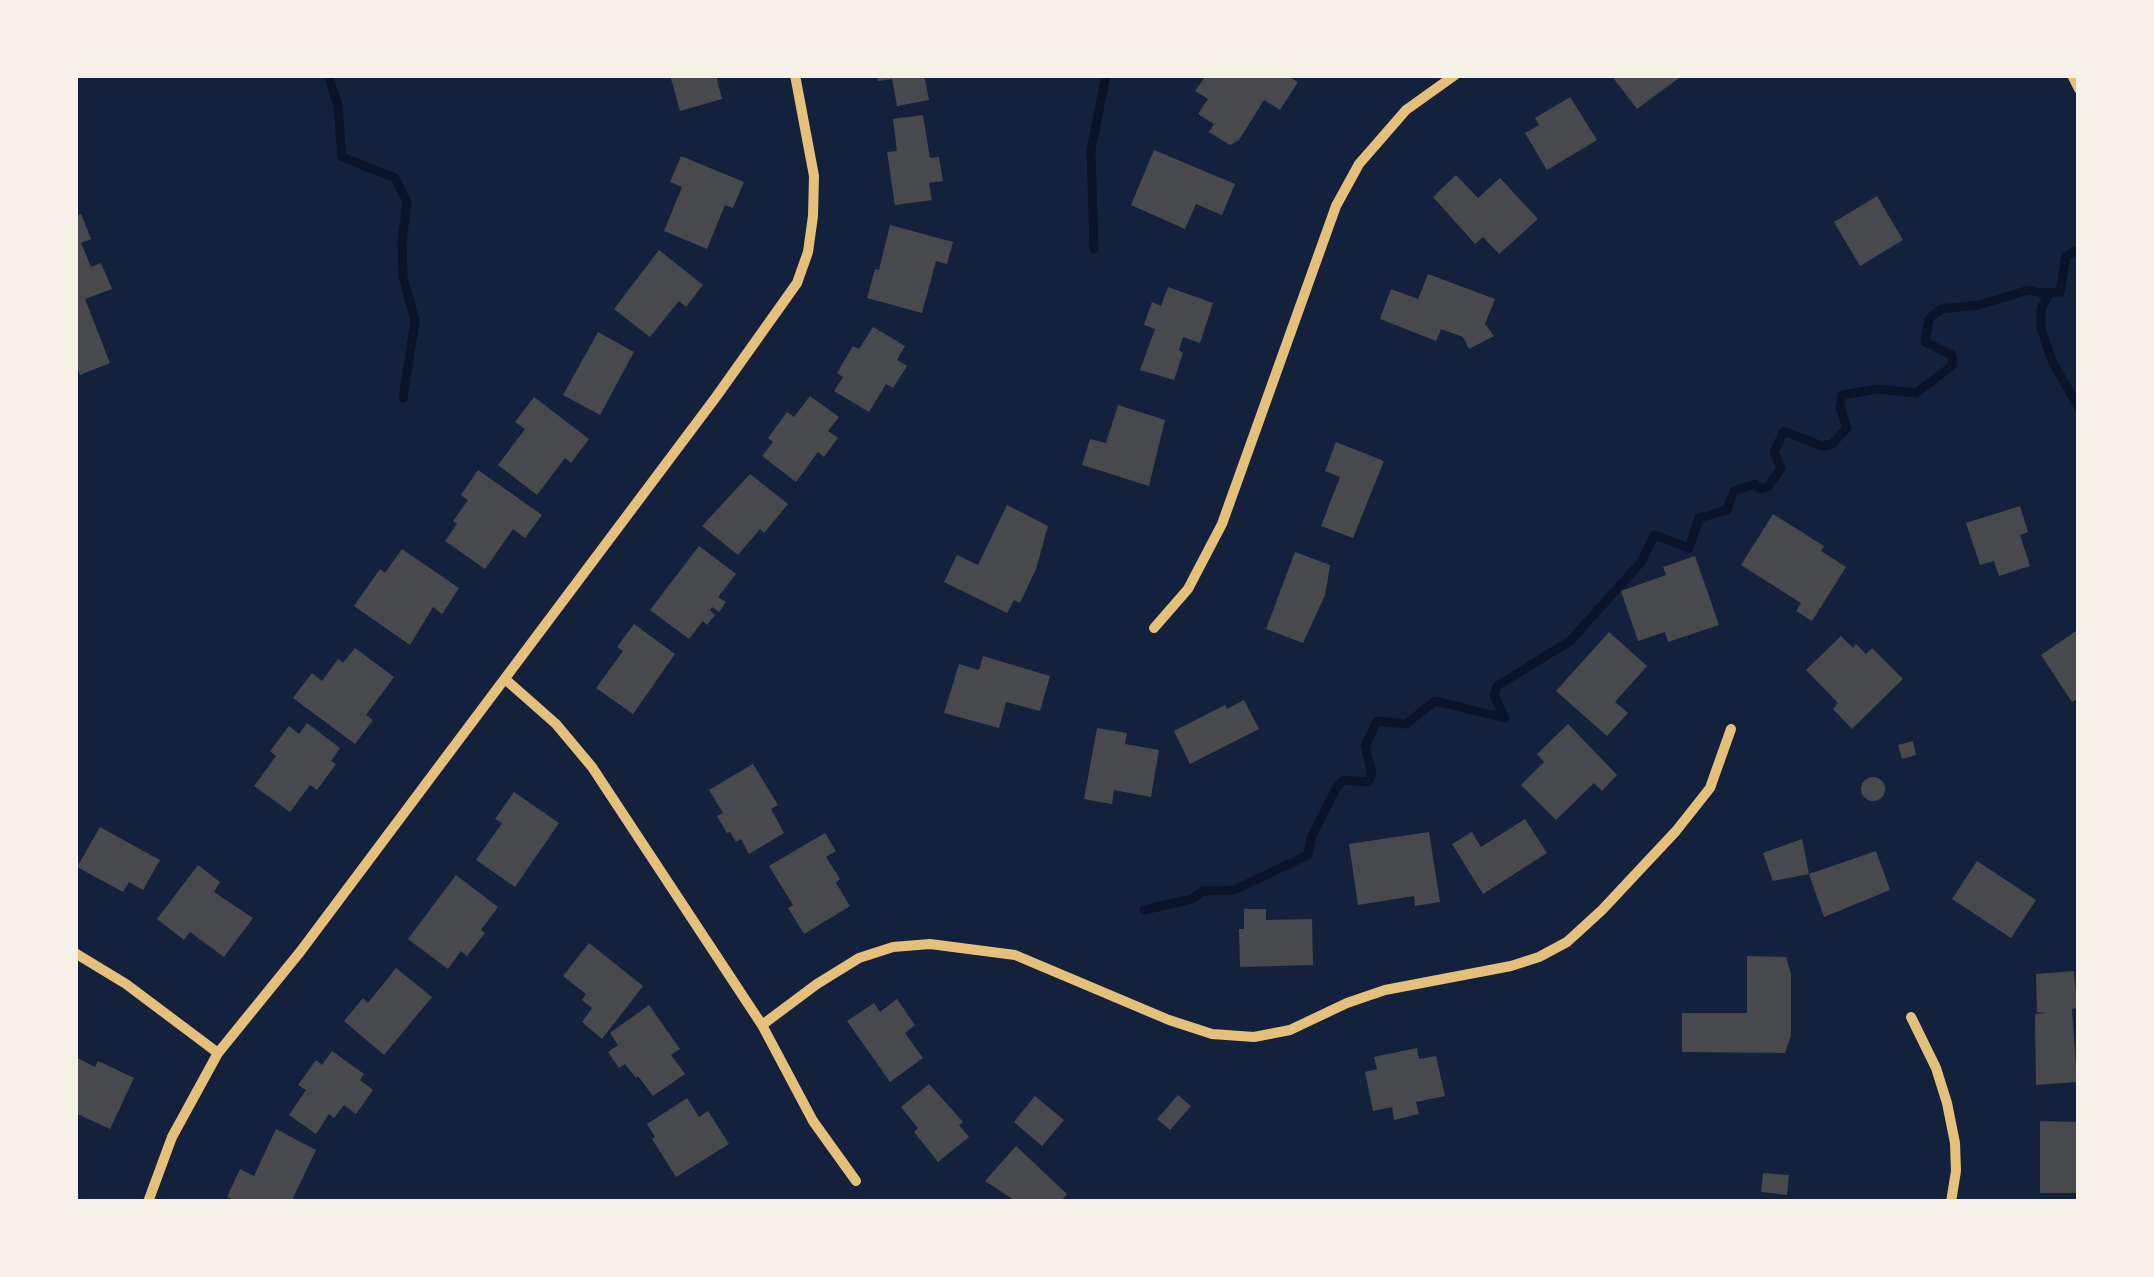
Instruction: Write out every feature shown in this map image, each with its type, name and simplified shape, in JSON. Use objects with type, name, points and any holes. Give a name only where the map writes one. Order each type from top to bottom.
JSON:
[{"type":"street","points":[[148,1202],[172,1137],[218,1053],[300,952],[505,680],[797,283],[808,252],[814,176],[794,75]]},
{"type":"street","points":[[1154,628],[1188,589],[1222,524],[1336,206],[1380,136],[1406,110],[1454,75]]},
{"type":"street","points":[[2072,75],[2079,88]]},
{"type":"street","points":[[505,680],[556,724],[592,768],[762,1025],[813,1121],[856,1181]]},
{"type":"street","points":[[762,1025],[816,984],[859,958],[893,946],[930,944],[1014,955],[1169,1020],[1212,1034],[1254,1037],[1290,1030],[1386,990],[1511,966],[1567,942],[1651,858],[1710,788],[1731,729]]},
{"type":"street","points":[[75,953],[126,984],[218,1053]]},
{"type":"street","points":[[1911,1017],[1936,1068],[1947,1104],[1955,1143],[1951,1202]]},
{"type":"building","points":[[670,75],[716,75],[722,99],[680,111]]},
{"type":"building","points":[[877,75],[924,75],[929,100],[897,106],[892,79],[878,81]]},
{"type":"building","points":[[1206,75],[1286,75],[1298,82],[1280,110],[1264,100],[1239,140],[1230,145],[1209,132],[1214,124],[1198,114],[1208,99],[1195,91]]},
{"type":"building","points":[[1611,75],[1683,75],[1637,109]]},
{"type":"building","points":[[1570,97],[1597,140],[1547,170],[1525,133],[1539,125],[1535,118]]},
{"type":"building","points":[[923,115],[930,158],[939,157],[943,181],[929,183],[932,200],[895,205],[887,152],[897,151],[893,119]]},
{"type":"building","points":[[1154,150],[1235,184],[1222,215],[1196,204],[1185,229],[1131,205]]},
{"type":"building","points":[[681,156],[744,182],[733,208],[725,205],[707,249],[664,231],[682,187],[670,182]]},
{"type":"building","points":[[1456,175],[1478,198],[1500,178],[1538,219],[1499,254],[1483,237],[1475,244],[1433,197]]},
{"type":"building","points":[[1877,196],[1903,240],[1860,266],[1834,222]]},
{"type":"building","points":[[81,214],[91,239],[81,243],[91,267],[101,263],[112,289],[85,299],[110,363],[80,375],[75,362],[75,216]]},
{"type":"building","points":[[890,225],[953,242],[947,264],[936,261],[922,313],[867,298],[875,269],[879,270]]},
{"type":"building","points":[[659,250],[703,285],[686,307],[679,301],[650,337],[614,309]]},
{"type":"building","points":[[1428,274],[1495,299],[1485,324],[1494,336],[1469,349],[1463,337],[1441,329],[1436,341],[1380,319],[1391,289],[1418,299]]},
{"type":"building","points":[[1168,287],[1213,303],[1200,343],[1183,337],[1179,350],[1183,353],[1174,380],[1140,370],[1155,329],[1144,325],[1152,302],[1161,306]]},
{"type":"building","points":[[873,327],[905,346],[897,360],[907,366],[893,388],[886,384],[869,412],[834,391],[843,377],[837,373],[853,346],[859,349]]},
{"type":"building","points":[[598,332],[634,352],[600,415],[563,395]]},
{"type":"building","points":[[810,396],[839,417],[828,431],[838,438],[824,457],[818,452],[796,482],[762,456],[773,442],[768,438],[787,412],[794,417]]},
{"type":"building","points":[[534,397],[589,439],[571,463],[565,458],[537,495],[498,465],[525,429],[515,422]]},
{"type":"building","points":[[1118,405],[1165,420],[1149,486],[1082,465],[1090,439],[1106,443]]},
{"type":"building","points":[[1336,442],[1384,461],[1353,538],[1321,526],[1340,477],[1325,471]]},
{"type":"building","points":[[478,470],[542,515],[525,538],[513,529],[485,569],[445,541],[468,500],[461,495]]},
{"type":"building","points":[[750,474],[788,504],[764,533],[760,529],[738,555],[702,526]]},
{"type":"building","points":[[1007,505],[1048,526],[1036,569],[1020,603],[1014,600],[1007,613],[944,582],[957,555],[978,565]]},
{"type":"building","points":[[2020,506],[2028,532],[2020,535],[2030,566],[1999,576],[1994,561],[1980,565],[1966,523]]},
{"type":"building","points":[[1773,514],[1824,546],[1821,551],[1846,567],[1812,621],[1796,611],[1801,603],[1741,565]]},
{"type":"building","points":[[699,546],[736,574],[718,597],[726,602],[719,612],[712,607],[715,615],[707,625],[703,621],[689,639],[650,610]]},
{"type":"building","points":[[402,549],[459,588],[442,614],[433,607],[410,645],[354,606],[380,569],[385,573]]},
{"type":"building","points":[[1295,552],[1330,565],[1325,595],[1303,643],[1266,629]]},
{"type":"building","points":[[1695,556],[1719,625],[1668,642],[1665,632],[1638,641],[1621,591],[1666,575],[1663,567]]},
{"type":"building","points":[[634,624],[675,654],[633,714],[596,688],[623,651],[617,647]]},
{"type":"building","points":[[2079,629],[2079,698],[2072,702],[2041,655]]},
{"type":"building","points":[[1609,632],[1647,666],[1615,702],[1628,713],[1607,736],[1556,691]]},
{"type":"building","points":[[1841,636],[1866,654],[1872,648],[1903,679],[1852,729],[1833,709],[1838,703],[1806,670]]},
{"type":"building","points":[[355,648],[394,677],[366,715],[373,720],[355,744],[293,698],[312,673],[322,681],[338,659],[343,663]]},
{"type":"building","points":[[983,656],[1050,676],[1040,711],[1006,702],[999,728],[944,713],[959,664],[979,670]]},
{"type":"building","points":[[1244,700],[1259,729],[1190,764],[1174,731],[1225,705],[1227,709]]},
{"type":"building","points":[[307,723],[340,748],[331,761],[336,764],[317,790],[310,785],[290,812],[254,786],[276,756],[270,751],[289,726],[299,734]]},
{"type":"building","points":[[1568,724],[1617,775],[1602,791],[1594,783],[1556,820],[1521,785],[1544,762],[1537,754]]},
{"type":"building","points":[[1097,728],[1127,733],[1125,744],[1159,750],[1151,797],[1114,790],[1112,804],[1084,799]]},
{"type":"building","points":[[1913,741],[1916,755],[1902,759],[1898,745]]},
{"type":"building","points":[[753,764],[778,805],[771,809],[784,833],[749,854],[741,839],[736,842],[727,833],[717,816],[723,813],[709,790]]},
{"type":"building","points":[[1873,777],[1885,789],[1873,801],[1861,789]]},
{"type":"building","points":[[514,792],[559,823],[515,887],[476,860],[502,823],[495,819]]},
{"type":"building","points":[[1525,819],[1547,853],[1483,894],[1452,844],[1472,832],[1481,847]]},
{"type":"building","points":[[100,827],[160,860],[143,890],[129,882],[123,892],[77,867]]},
{"type":"building","points":[[1429,832],[1440,902],[1415,906],[1414,896],[1358,905],[1349,844]]},
{"type":"building","points":[[825,833],[836,851],[826,857],[850,906],[804,934],[788,908],[793,905],[769,866]]},
{"type":"building","points":[[1802,839],[1809,874],[1773,881],[1763,853]]},
{"type":"building","points":[[1876,851],[1890,890],[1824,917],[1809,874]]},
{"type":"building","points":[[1977,861],[2036,900],[2011,938],[1952,899]]},
{"type":"building","points":[[198,865],[220,882],[214,892],[253,918],[224,957],[190,932],[184,940],[157,919]]},
{"type":"building","points":[[456,875],[498,907],[467,956],[461,951],[448,969],[408,939]]},
{"type":"building","points":[[1244,909],[1266,909],[1266,920],[1312,919],[1313,965],[1240,967],[1239,929],[1244,929]]},
{"type":"building","points":[[589,943],[643,986],[602,1039],[582,1022],[592,1008],[582,1000],[586,994],[563,976]]},
{"type":"building","points":[[1747,956],[1786,957],[1791,974],[1791,1035],[1785,1053],[1682,1052],[1682,1013],[1747,1013]]},
{"type":"building","points":[[396,968],[432,997],[384,1055],[344,1021],[363,998],[368,1003]]},
{"type":"building","points":[[2074,971],[2077,1008],[2072,1009],[2077,1082],[2036,1085],[2035,1014],[2046,1013],[2037,1012],[2036,974]]},
{"type":"building","points":[[897,999],[915,1025],[905,1033],[923,1058],[890,1082],[847,1021],[874,1003],[880,1012]]},
{"type":"building","points":[[649,1005],[680,1049],[671,1055],[685,1074],[653,1096],[638,1076],[625,1064],[619,1068],[608,1052],[618,1045],[610,1033]]},
{"type":"building","points":[[1417,1048],[1419,1059],[1436,1056],[1445,1096],[1416,1102],[1419,1114],[1394,1120],[1392,1107],[1373,1111],[1365,1072],[1377,1069],[1374,1057]]},
{"type":"building","points":[[332,1051],[364,1074],[360,1080],[373,1090],[356,1114],[344,1105],[334,1118],[329,1114],[316,1134],[289,1115],[306,1090],[298,1085],[316,1060],[322,1065]]},
{"type":"building","points":[[75,1057],[95,1067],[98,1061],[134,1078],[110,1129],[75,1113]]},
{"type":"building","points":[[929,1084],[963,1122],[959,1125],[969,1137],[938,1162],[914,1132],[918,1128],[901,1107]]},
{"type":"building","points":[[1178,1095],[1191,1106],[1170,1130],[1157,1119]]},
{"type":"building","points":[[1035,1096],[1064,1120],[1042,1146],[1014,1122]]},
{"type":"building","points":[[687,1098],[699,1117],[708,1111],[729,1144],[676,1177],[647,1124]]},
{"type":"building","points":[[2040,1121],[2078,1122],[2078,1193],[2040,1193]]},
{"type":"building","points":[[276,1129],[316,1150],[293,1198],[304,1202],[238,1202],[227,1197],[240,1169],[254,1176]]},
{"type":"building","points":[[1016,1146],[1067,1194],[1060,1202],[1017,1202],[985,1181]]},
{"type":"building","points":[[1763,1173],[1789,1175],[1787,1195],[1761,1192]]},
{"type":"waterway","points":[[328,75],[338,106],[342,157],[395,178],[407,202],[403,276],[415,321],[403,398]]},
{"type":"waterway","points":[[1094,249],[1091,150],[1106,75]]},
{"type":"waterway","points":[[1144,910],[1192,899],[1203,891],[1234,890],[1308,855],[1311,838],[1338,785],[1344,780],[1368,782],[1372,774],[1365,746],[1377,721],[1406,724],[1435,701],[1505,718],[1494,695],[1497,686],[1570,641],[1642,561],[1654,535],[1689,548],[1699,518],[1727,510],[1734,491],[1755,484],[1760,489],[1768,487],[1781,468],[1774,452],[1784,431],[1822,446],[1832,444],[1847,428],[1840,407],[1842,395],[1878,389],[1916,393],[1953,365],[1952,355],[1925,342],[1929,319],[1941,309],[1978,305],[2029,290],[2060,292],[2066,256],[2079,249]]},
{"type":"waterway","points":[[2041,293],[2048,296],[2041,309],[2041,328],[2053,363],[2079,408]]}]
